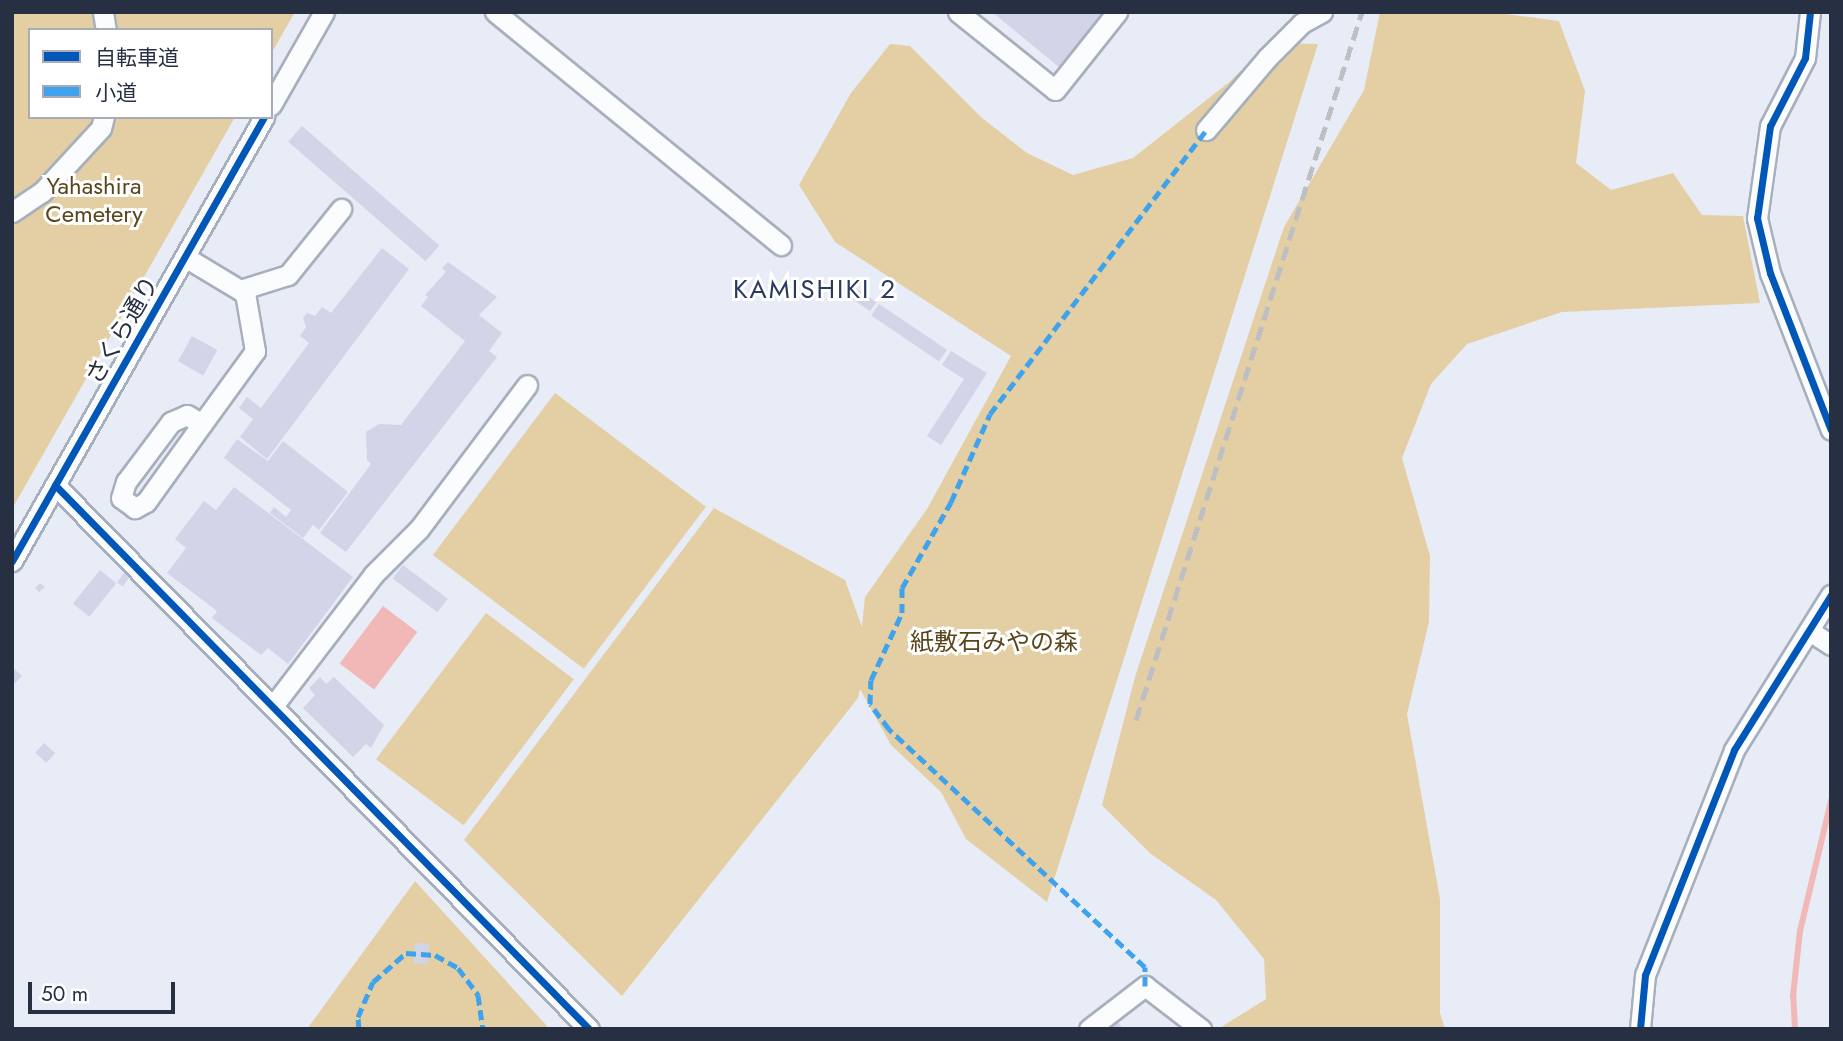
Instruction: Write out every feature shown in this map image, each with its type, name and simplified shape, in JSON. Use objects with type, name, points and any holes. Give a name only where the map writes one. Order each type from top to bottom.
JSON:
[{"type":"street","points":[[273,101],[324,12]]},
{"type":"street","points":[[495,12],[781,244]]},
{"type":"street","points":[[958,12],[1055,90],[1117,12]]},
{"type":"street","points":[[1206,130],[1267,58],[1303,23],[1322,12]]},
{"type":"street","points":[[1810,12],[1805,58],[1770,126],[1758,218],[1770,273],[1831,430]]},
{"type":"street","points":[[12,212],[42,192],[101,128],[103,119]]},
{"type":"street","name":"さくら通り","points":[[12,561],[263,119]]},
{"type":"street","points":[[240,290],[288,275],[341,209]]},
{"type":"street","points":[[185,257],[240,290],[251,312],[255,351],[146,502],[135,508],[121,498],[126,481],[171,422],[187,415],[202,424]]},
{"type":"street","points":[[273,706],[373,575],[419,529],[527,385]]},
{"type":"street","points":[[55,485],[589,1029]]},
{"type":"street","points":[[1640,1029],[1645,975],[1734,750],[1811,632],[1831,595]]},
{"type":"street","points":[[1811,632],[1831,645]]},
{"type":"street","points":[[1089,1029],[1145,986],[1201,1029]]},
{"type":"green space","name":"Yahashira Cemetery","points":[[12,12],[295,12],[273,50],[273,28],[28,28],[28,119],[234,119],[12,509]]},
{"type":"green space","points":[[1380,12],[1491,12],[1559,21],[1585,91],[1576,163],[1611,190],[1673,173],[1702,215],[1743,216],[1760,303],[1562,312],[1467,344],[1431,384],[1402,458],[1430,556],[1429,622],[1407,714],[1440,899],[1440,1013],[1445,1029],[1218,1029],[1266,999],[1264,959],[1216,900],[1151,854],[1102,805],[1135,677],[1284,227],[1364,90]]},
{"type":"green space","name":"紙敷石みやの森","points":[[1271,43],[1318,44],[1047,902],[966,839],[941,792],[891,745],[860,689],[858,698],[622,996],[464,840],[714,508],[845,580],[862,627],[865,597],[927,509],[1011,356],[835,242],[799,185],[851,93],[890,44],[910,46],[982,118],[1027,153],[1073,175],[1133,158],[1228,83]]},
{"type":"green space","points":[[555,393],[706,507],[584,669],[433,555]]},
{"type":"green space","points":[[486,613],[574,679],[464,825],[376,759]]},
{"type":"green space","points":[[415,881],[547,1026],[545,1029],[307,1029]]},
{"type":"shaded area","points":[[383,606],[417,632],[374,689],[340,664]]},
{"type":"building","points":[[992,12],[1106,12],[1060,68]]},
{"type":"building","points":[[302,126],[439,245],[426,261],[288,142]]},
{"type":"building","points":[[382,248],[409,269],[267,459],[240,437],[253,419],[239,408],[247,397],[261,408],[309,343],[300,336],[306,327],[303,318],[307,313],[315,316],[322,307],[331,313]]},
{"type":"building","points":[[448,262],[497,297],[479,315],[502,333],[489,351],[497,357],[346,552],[320,533],[371,464],[367,460],[366,432],[379,424],[401,425],[465,341],[421,306],[428,297],[425,295],[446,272],[442,268]]},
{"type":"building","points":[[846,281],[876,302],[870,311],[840,290]]},
{"type":"building","points":[[879,304],[947,350],[939,361],[871,316]]},
{"type":"building","points":[[192,336],[217,350],[203,375],[178,361]]},
{"type":"building","points":[[951,351],[987,373],[941,445],[927,436],[964,379],[942,365]]},
{"type":"building","points":[[237,439],[268,461],[283,441],[348,492],[319,530],[313,525],[303,538],[270,513],[274,507],[286,517],[291,510],[224,458]]},
{"type":"building","points":[[234,487],[353,577],[288,664],[268,648],[261,655],[212,618],[217,611],[167,573],[186,548],[175,539],[204,501],[216,510]]},
{"type":"building","points":[[403,565],[448,599],[437,612],[393,579]]},
{"type":"building","points":[[100,570],[116,583],[89,617],[73,603]]},
{"type":"building","points":[[125,571],[131,575],[123,587],[117,583]]},
{"type":"building","points":[[40,583],[45,587],[39,592],[35,588]]},
{"type":"building","points":[[12,667],[22,676],[12,686]]},
{"type":"building","points":[[320,677],[326,684],[334,677],[384,725],[371,748],[366,744],[353,757],[303,708],[315,695],[309,688]]},
{"type":"building","points":[[44,743],[55,753],[46,763],[35,753]]},
{"type":"building","points":[[415,943],[429,944],[428,964],[414,963]]},
{"type":"building","points":[[1116,1019],[1123,1029],[1103,1029]]},
{"type":"waterway","points":[[1795,1029],[1793,996],[1800,931],[1831,801]]},
{"type":"railway","points":[[1136,720],[1362,12]]},
{"type":"marked path","points":[[1145,986],[1145,967],[889,729],[870,704],[871,680],[902,613],[902,588],[951,502],[990,414],[1206,130]]},
{"type":"marked path","points":[[359,1029],[358,1017],[373,982],[406,953],[435,955],[458,968],[478,995],[483,1029]]},
{"type":"cycle path","points":[[1810,12],[1805,58],[1770,126],[1757,218],[1770,273],[1831,430]]},
{"type":"cycle path","points":[[12,561],[263,119]]},
{"type":"cycle path","points":[[55,485],[589,1029]]},
{"type":"cycle path","points":[[1640,1029],[1645,975],[1734,750],[1831,595]]},
{"type":"district","name":"KAMISHIKI 2","points":[[815,290]]}]
